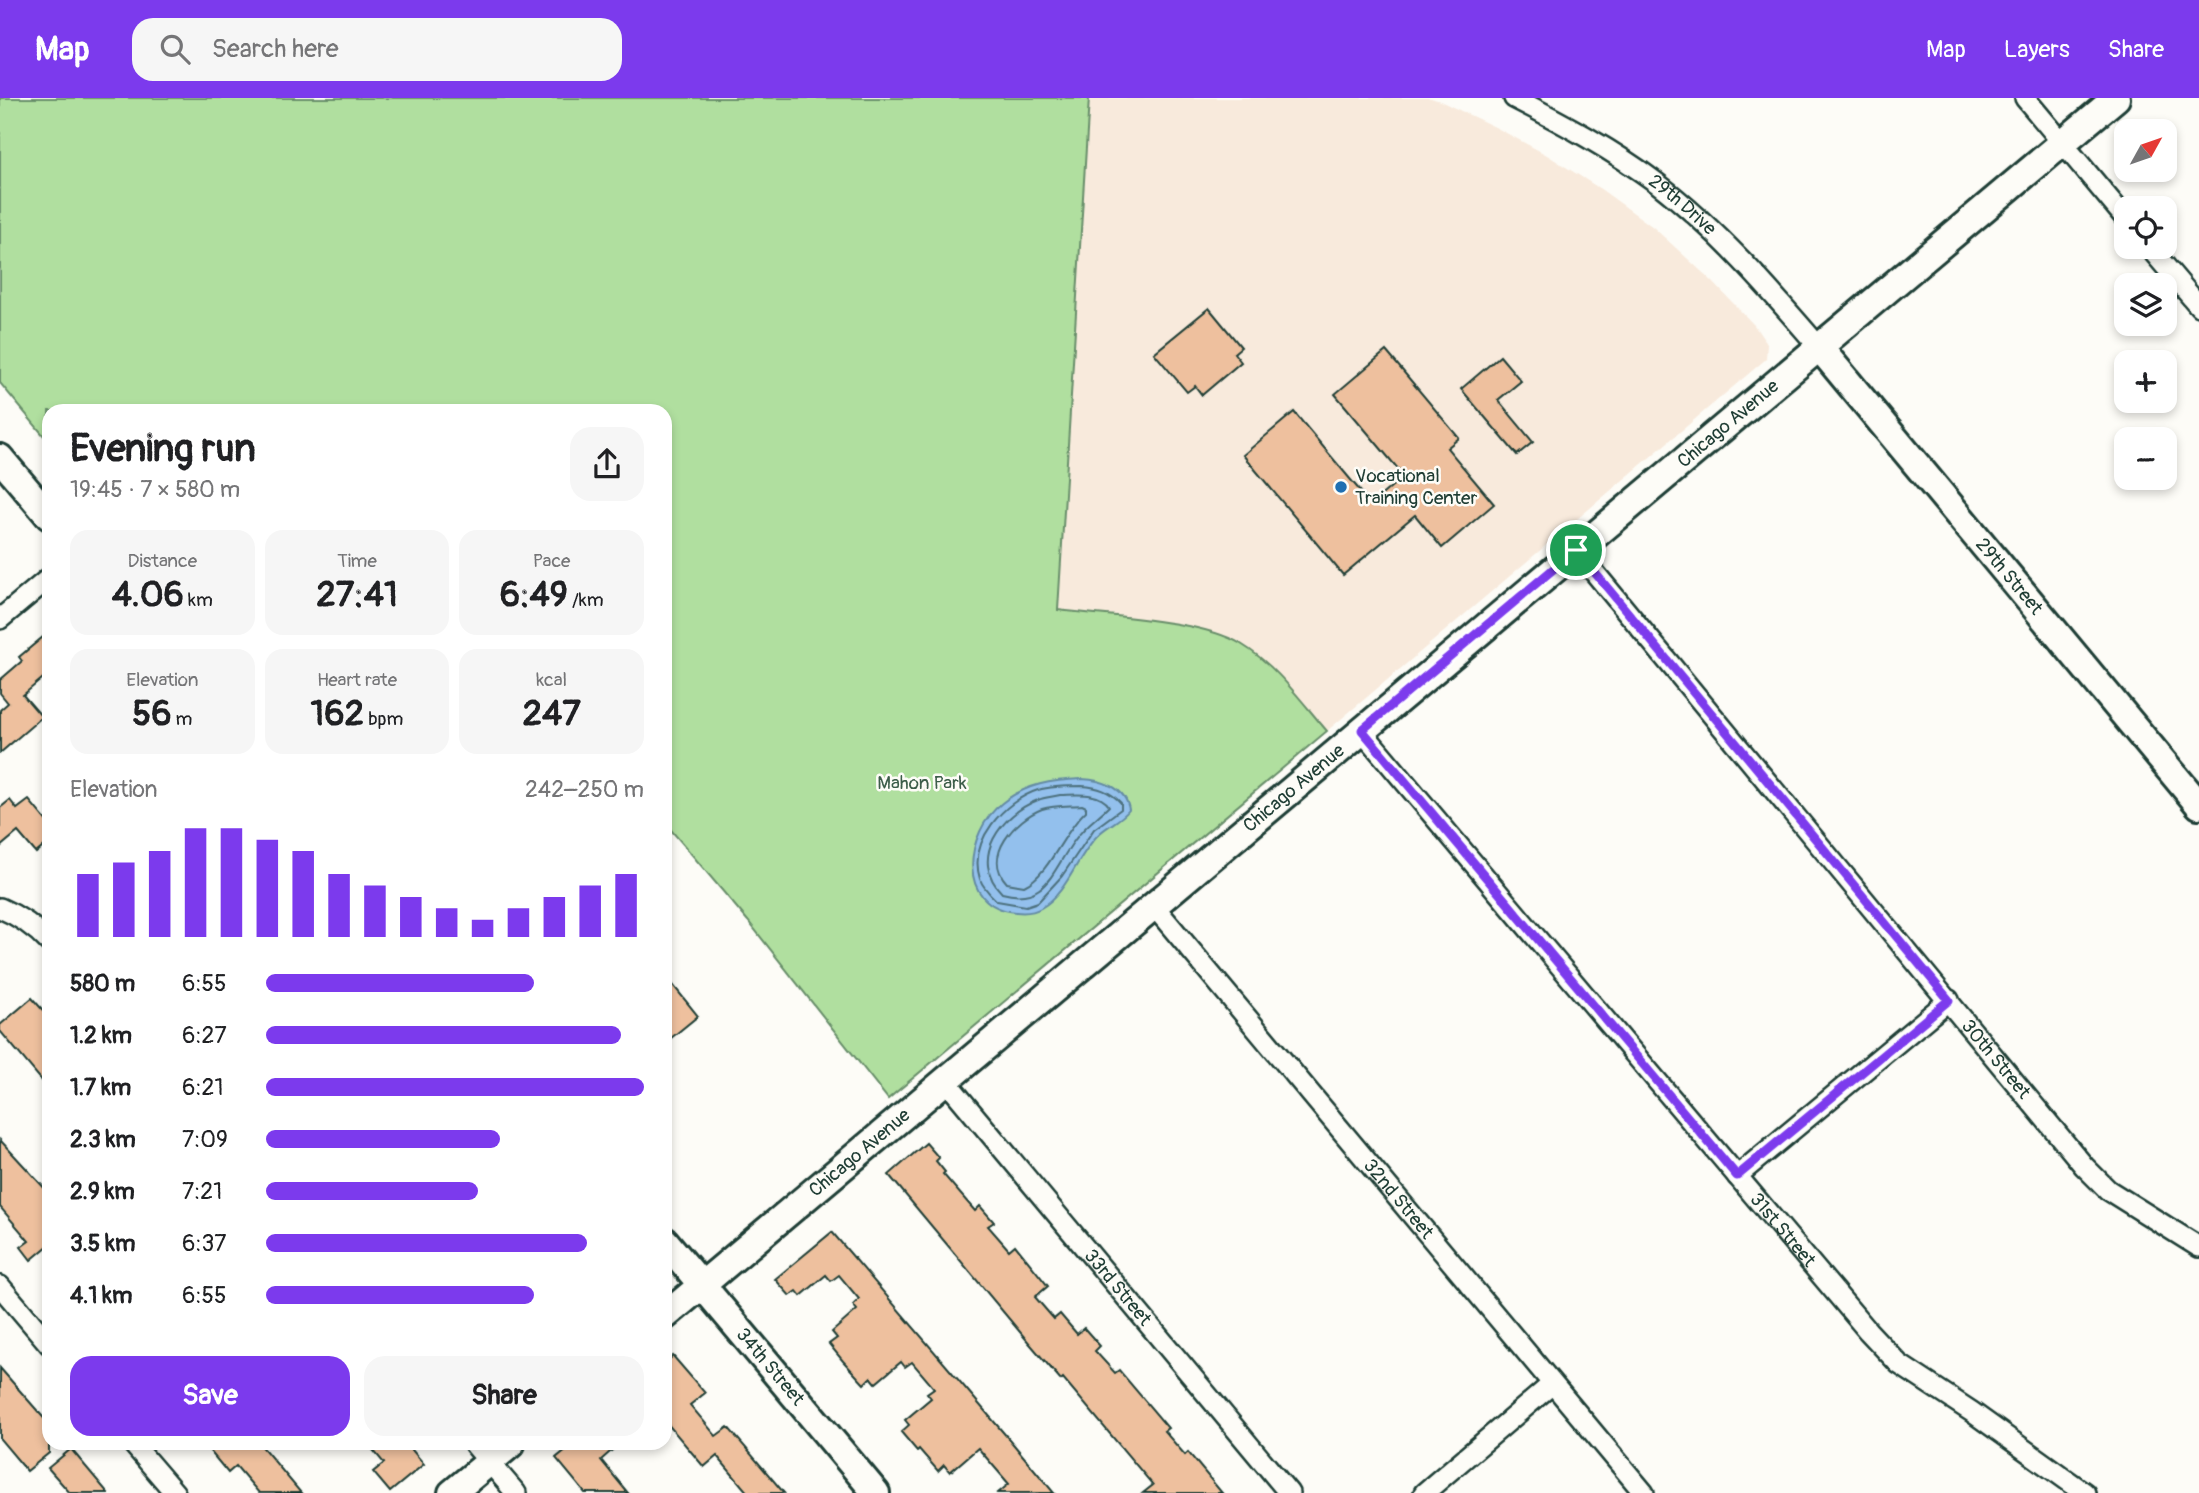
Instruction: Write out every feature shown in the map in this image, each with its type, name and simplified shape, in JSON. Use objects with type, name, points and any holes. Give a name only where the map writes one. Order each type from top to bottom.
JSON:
[{"type":"street","name":"29th Drive","points":[[1514,98],[1571,128],[1656,182],[1702,222],[1762,282],[1819,347]]},
{"type":"street","points":[[2025,98],[2114,205]]},
{"type":"street","name":"Chicago Avenue","points":[[672,1310],[2116,98]]},
{"type":"street","points":[[2159,259],[2199,306]]},
{"type":"street","name":"29th Street","points":[[1819,347],[2199,805]]},
{"type":"street","points":[[0,458],[42,508]]},
{"type":"street","name":"30th Street","points":[[1576,550],[2084,1166],[2108,1190],[2199,1247]]},
{"type":"street","points":[[0,619],[42,584]]},
{"type":"street","name":"31st Street","points":[[1362,730],[1868,1331],[1899,1364],[1972,1412],[2085,1493]]},
{"type":"street","name":"32nd Street","points":[[1153,905],[1644,1493]]},
{"type":"street","points":[[0,908],[15,914],[42,934]]},
{"type":"street","points":[[1737,1176],[1949,1000]]},
{"type":"street","name":"33rd Street","points":[[945,1080],[1289,1493]]},
{"type":"street","name":"34th Street","points":[[672,1249],[876,1493]]},
{"type":"street","points":[[0,1286],[42,1336]]},
{"type":"street","points":[[1424,1493],[1552,1384]]},
{"type":"street","points":[[138,1450],[175,1493]]},
{"type":"street","points":[[452,1493],[482,1453],[516,1493]]},
{"type":"shaded area","name":"Vocational Training Center","points":[[1089,98],[1431,98],[1440,101],[1547,155],[1653,227],[1712,281],[1754,325],[1767,344],[1766,359],[1327,731],[1280,677],[1241,644],[1224,635],[1177,625],[1058,610]]},
{"type":"green space","name":"Mahon Park","points":[[0,98],[1089,98],[1058,610],[1179,624],[1224,636],[1241,644],[1266,662],[1327,731],[888,1099],[748,921],[672,831],[672,404],[42,404],[42,434],[0,383]]},
{"type":"water","points":[[1082,779],[1112,786],[1123,796],[1129,810],[1092,842],[1051,901],[1029,912],[996,907],[983,897],[975,883],[972,866],[974,849],[989,816],[1002,803],[1030,787],[1060,780]]},
{"type":"building","points":[[1209,308],[1241,347],[1234,353],[1241,362],[1202,395],[1195,386],[1187,392],[1154,353]]},
{"type":"building","points":[[1386,351],[1459,438],[1447,448],[1494,504],[1442,548],[1415,515],[1343,575],[1243,455],[1294,412],[1371,504],[1404,476],[1335,394]]},
{"type":"building","points":[[1500,356],[1521,381],[1498,400],[1533,442],[1517,455],[1461,389]]},
{"type":"building","points":[[42,638],[42,679],[23,695],[42,717],[0,753],[0,710],[8,703],[0,693],[0,680],[22,661],[19,657]]},
{"type":"building","points":[[10,800],[17,809],[29,800],[42,816],[42,848],[36,853],[18,832],[0,847],[0,808]]},
{"type":"building","points":[[672,984],[698,1016],[672,1037]]},
{"type":"building","points":[[32,998],[42,1009],[42,1081],[0,1031],[0,1025]]},
{"type":"building","points":[[0,1140],[42,1185],[42,1251],[31,1260],[21,1247],[29,1241],[0,1207]]},
{"type":"building","points":[[926,1143],[939,1158],[936,1161],[945,1172],[943,1174],[975,1211],[980,1206],[994,1222],[988,1226],[1009,1250],[1015,1245],[1048,1286],[1035,1297],[1054,1319],[1060,1314],[1077,1334],[1084,1328],[1100,1346],[1095,1351],[1115,1373],[1119,1370],[1168,1428],[1164,1431],[1185,1455],[1188,1452],[1222,1493],[1143,1493],[1153,1485],[1063,1378],[1061,1380],[1025,1338],[889,1175]]},
{"type":"building","points":[[832,1232],[1054,1493],[998,1493],[1009,1484],[978,1448],[950,1472],[944,1465],[938,1471],[919,1449],[917,1451],[901,1432],[909,1425],[905,1420],[931,1398],[927,1393],[934,1388],[912,1362],[905,1367],[901,1362],[876,1383],[871,1377],[864,1384],[843,1361],[829,1344],[837,1338],[832,1332],[857,1310],[853,1305],[859,1299],[839,1275],[831,1281],[826,1275],[801,1296],[797,1291],[790,1296],[775,1279]]},
{"type":"building","points":[[672,1357],[705,1393],[690,1405],[716,1436],[728,1427],[784,1493],[748,1493],[717,1456],[704,1467],[672,1429]]},
{"type":"building","points":[[0,1368],[42,1416],[42,1450],[49,1450],[49,1453],[27,1471],[0,1439]]},
{"type":"building","points":[[72,1450],[108,1493],[70,1493],[48,1468]]},
{"type":"building","points":[[209,1450],[265,1450],[301,1493],[259,1493],[236,1466],[228,1473]]},
{"type":"building","points":[[373,1450],[412,1450],[424,1464],[390,1492],[373,1472],[384,1463]]},
{"type":"building","points":[[566,1450],[612,1450],[601,1460],[628,1493],[585,1493],[556,1458]]},
{"type":"place","name":"Vocational Training Center","points":[[1341,487]]},
{"type":"route","points":[[1576,550],[1949,1000],[1737,1176],[1362,730],[1576,550]]}]
